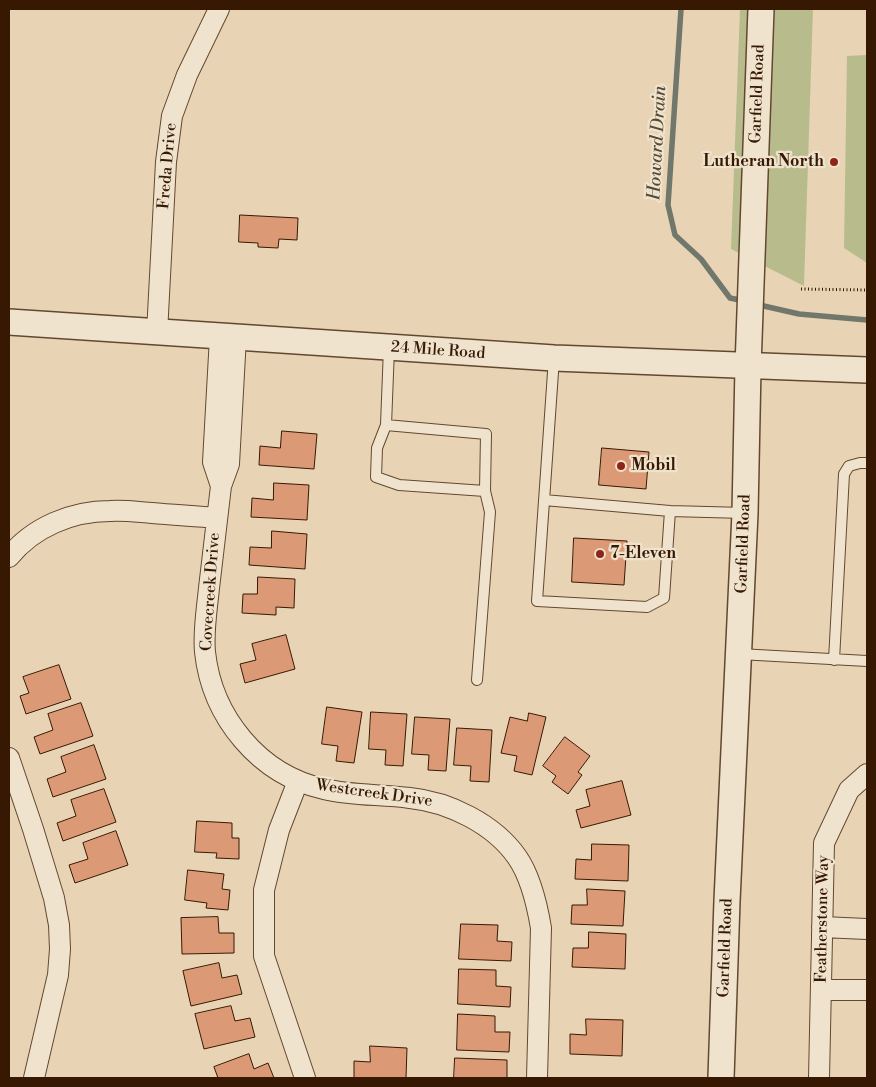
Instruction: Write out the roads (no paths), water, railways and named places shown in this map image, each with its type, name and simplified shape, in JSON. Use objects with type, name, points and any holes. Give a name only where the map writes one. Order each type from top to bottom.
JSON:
[{"type":"street","name":"Freda Drive","points":[[157,332],[166,162],[172,116],[187,75],[219,9]]},
{"type":"street","name":"Garfield Road","points":[[721,1078],[727,901],[740,654],[761,9]]},
{"type":"street","name":"24 Mile Road","points":[[9,322],[554,358],[867,370]]},
{"type":"street","name":"Covecreek Drive","points":[[228,337],[223,421],[229,464],[221,486],[205,632],[205,653],[213,689],[224,713],[245,742],[268,764],[298,781]]},
{"type":"street","points":[[11,549],[38,531],[79,514],[111,510],[217,518]]},
{"type":"street","points":[[9,758],[54,898],[59,925],[58,975],[34,1078]]},
{"type":"street","name":"Featherstone Way","points":[[819,1078],[824,843],[849,790],[867,774]]},
{"type":"street","name":"Westcreek Drive","points":[[306,1078],[264,956],[264,890],[279,830],[298,781],[323,789],[412,798],[436,803],[487,826],[517,857],[530,884],[541,928],[537,1078]]},
{"type":"street","points":[[822,928],[867,929]]},
{"type":"street","points":[[822,990],[867,990]]},
{"type":"lane","points":[[390,348],[386,425],[378,448],[376,477],[399,486],[485,492]]},
{"type":"lane","points":[[554,358],[537,600],[647,607],[664,598],[670,511]]},
{"type":"lane","points":[[386,425],[486,434],[485,492],[490,512],[477,680]]},
{"type":"lane","points":[[834,660],[844,474],[849,466],[860,463],[867,464]]},
{"type":"lane","points":[[544,500],[670,511],[745,514]]},
{"type":"lane","points":[[740,654],[867,661]]},
{"type":"waterway","name":"Howard Drain","points":[[681,9],[668,205],[675,235],[701,259],[730,298],[744,301]]},
{"type":"waterway","name":"Howard Drain","points":[[755,304],[799,314],[867,320]]},
{"type":"place","name":"Lutheran North","points":[[834,162]]},
{"type":"place","name":"Mobil","points":[[621,466]]},
{"type":"place","name":"7-Eleven","points":[[600,554]]}]
